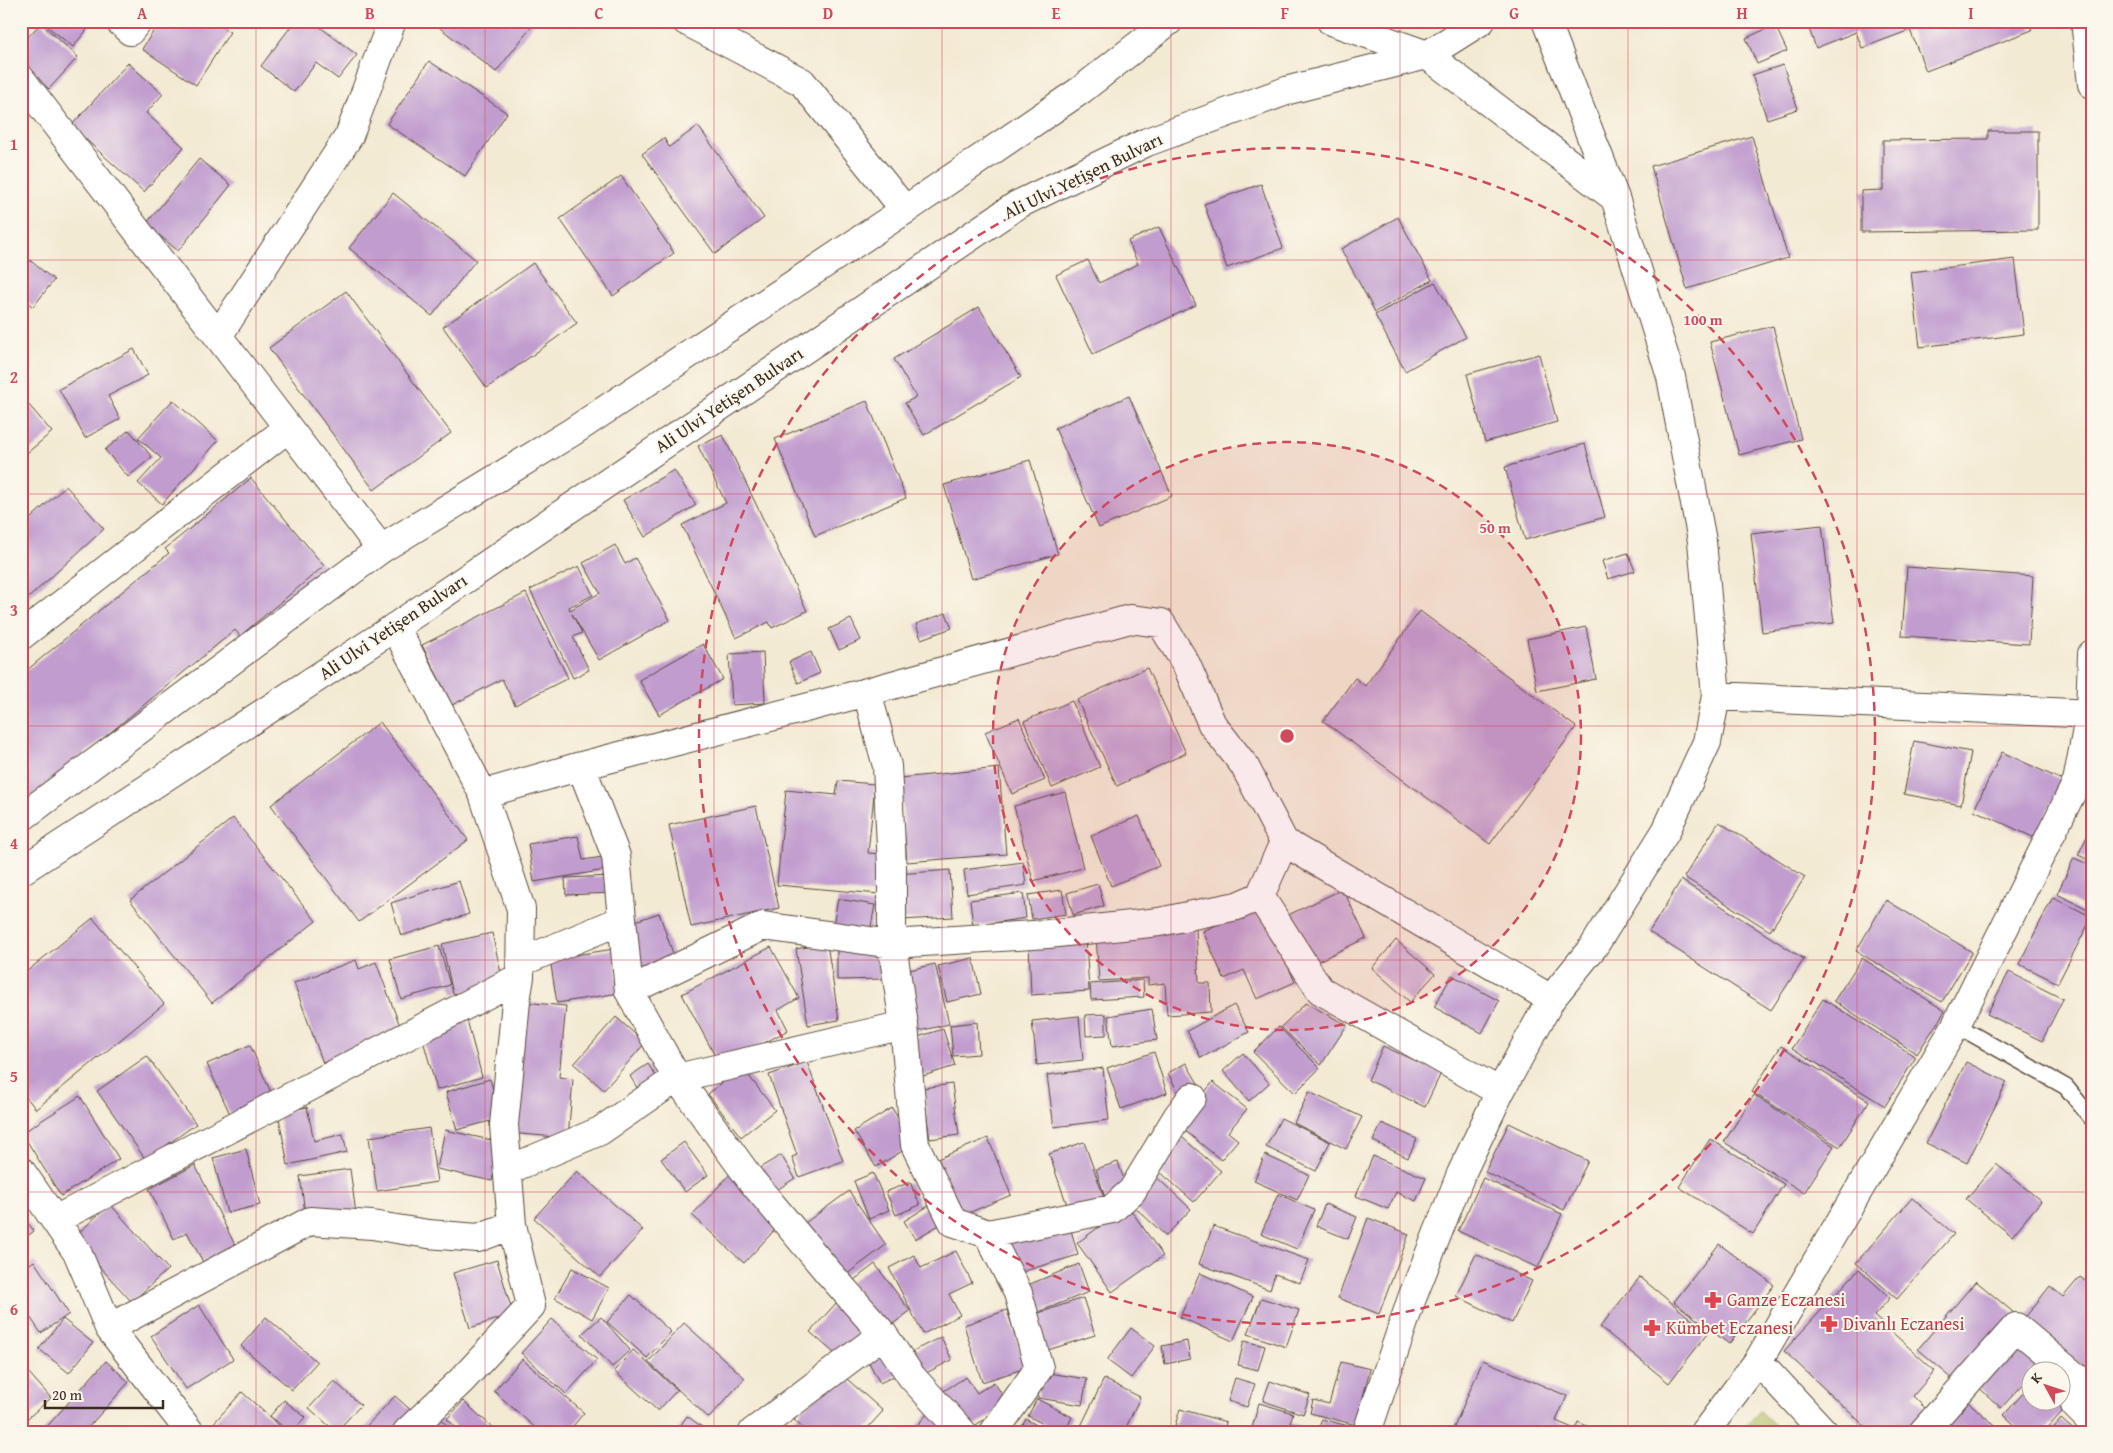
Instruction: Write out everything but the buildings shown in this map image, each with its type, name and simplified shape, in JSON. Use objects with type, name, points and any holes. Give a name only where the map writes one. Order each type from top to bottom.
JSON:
[{"type":"street","points":[[119,21],[130,31],[138,21]]},
{"type":"street","points":[[218,336],[349,136],[392,21]]},
{"type":"street","points":[[686,21],[802,82],[905,210]]},
{"type":"street","points":[[21,818],[381,549],[572,432],[905,210],[1081,90],[1169,21]]},
{"type":"street","points":[[1331,21],[1427,55],[1615,198]]},
{"type":"street","name":"Ali Ulvi Yetişen Bulvarı","points":[[21,871],[395,627],[1017,205],[1147,142],[1289,90],[1427,55],[1481,21]]},
{"type":"street","points":[[1367,1432],[1412,1298],[1461,1174],[1500,1092],[1551,999],[1594,946],[1666,831],[1707,742],[1716,696],[1702,541],[1671,377],[1615,198],[1546,21]]},
{"type":"street","points":[[2085,21],[2092,84]]},
{"type":"street","points":[[21,79],[381,549]]},
{"type":"street","points":[[21,636],[288,428]]},
{"type":"street","points":[[483,794],[581,766],[867,692],[1130,619],[1161,623],[1186,664],[1212,724],[1244,765],[1284,842],[1551,999]]},
{"type":"street","points":[[395,627],[483,794],[521,909],[520,969],[504,1125],[512,1225],[531,1306],[462,1380],[408,1432]]},
{"type":"street","points":[[1705,1432],[1758,1361],[1956,1025],[2077,782],[2091,713],[2092,654]]},
{"type":"street","points":[[867,692],[887,766],[892,866],[892,944],[904,1025],[916,1145],[953,1222],[988,1234],[1112,1209],[1132,1191],[1177,1117],[1192,1098]]},
{"type":"street","points":[[1716,696],[2091,713]]},
{"type":"street","points":[[581,766],[616,856],[628,990],[678,1078],[751,1180],[883,1334],[911,1376],[962,1432]]},
{"type":"street","points":[[628,990],[764,926],[892,944],[1048,934],[1159,922],[1237,906],[1260,896],[1284,842]]},
{"type":"street","points":[[1260,896],[1320,990],[1500,1092]]},
{"type":"street","points":[[55,1220],[520,969],[622,920]]},
{"type":"street","points":[[508,1170],[600,1131],[678,1078],[904,1025]]},
{"type":"street","points":[[21,1171],[78,1254],[109,1328],[190,1432]]},
{"type":"street","points":[[109,1328],[310,1221],[372,1225],[428,1234],[478,1238],[512,1225]]},
{"type":"street","points":[[988,1234],[1018,1293],[1039,1368],[994,1432]]},
{"type":"street","points":[[1923,1432],[2016,1327],[2089,1388],[2075,1406],[2092,1422]]},
{"type":"street","points":[[753,1432],[883,1334]]},
{"type":"street","points":[[1758,1361],[1824,1432]]},
{"type":"lane","points":[[1956,1025],[2066,1087],[2092,1119]]},
{"type":"green space","points":[[1760,1411],[1782,1432],[1739,1432]]},
{"type":"place","name":"Gamze Eczanesi","points":[[1713,1300]]},
{"type":"place","name":"Divanlı Eczanesi","points":[[1829,1324]]},
{"type":"place","name":"Kümbet Eczanesi","points":[[1652,1328]]}]
